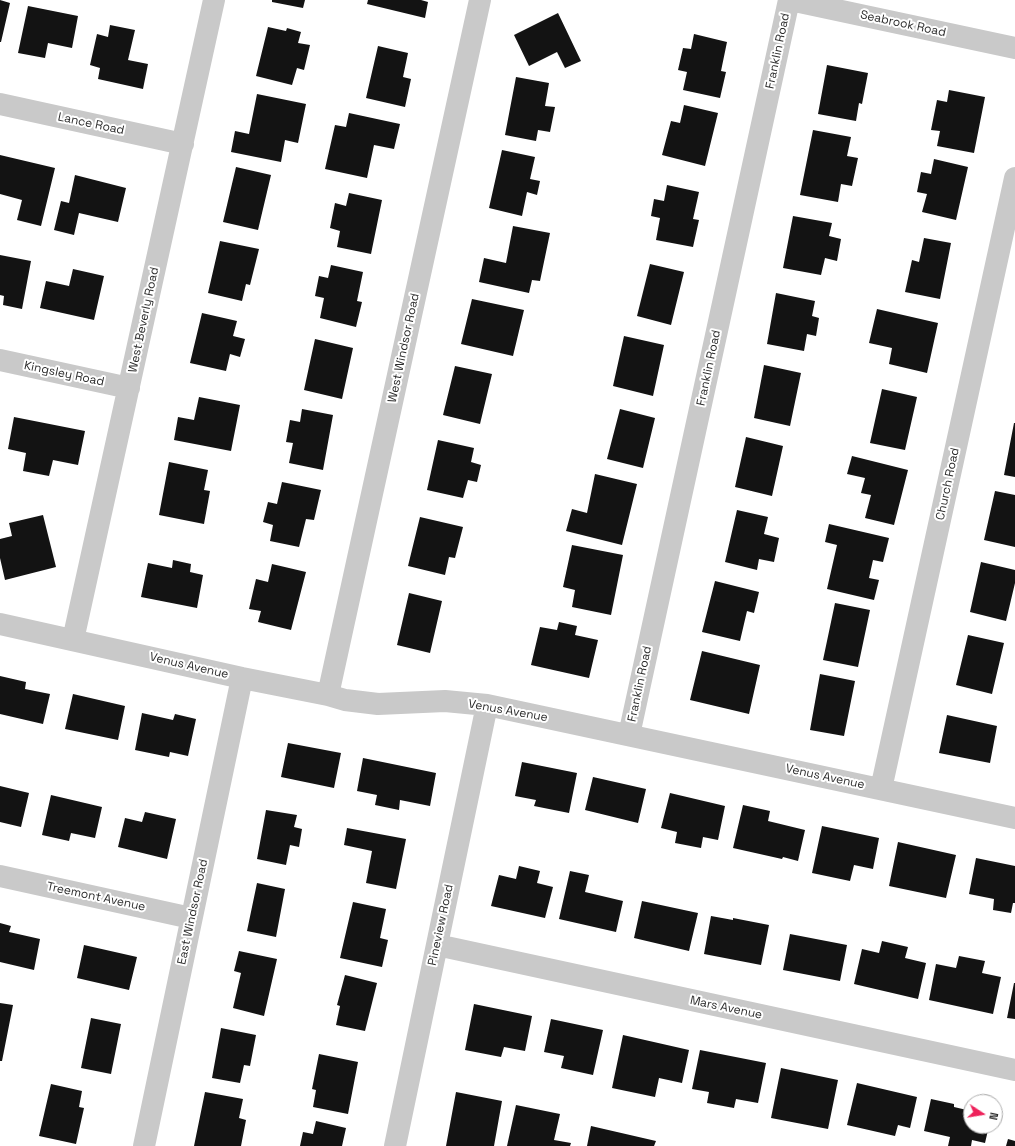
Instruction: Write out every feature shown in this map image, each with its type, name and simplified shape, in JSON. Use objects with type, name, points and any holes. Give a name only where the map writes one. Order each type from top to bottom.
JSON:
[{"type":"street","name":"West Beverly Road","points":[[73,640],[214,0]]},
{"type":"street","name":"West Windsor Road","points":[[328,695],[480,0]]},
{"type":"street","name":"Seabrook Road","points":[[790,0],[866,8],[1015,48]]},
{"type":"street","name":"Franklin Road","points":[[628,735],[790,0]]},
{"type":"street","name":"Lance Road","points":[[0,104],[183,144]]},
{"type":"street","name":"Church Road","points":[[881,789],[1015,178]]},
{"type":"street","name":"Kingsley Road","points":[[0,360],[129,388]]},
{"type":"street","name":"Venus Avenue","points":[[0,624],[242,678],[328,695],[345,700],[378,704],[445,701],[487,705],[1015,818]]},
{"type":"street","name":"East Windsor Road","points":[[144,1146],[242,678]]},
{"type":"street","name":"Pineview Road","points":[[395,1146],[487,705]]},
{"type":"street","name":"Treemont Avenue","points":[[0,876],[191,918]]},
{"type":"street","name":"Mars Avenue","points":[[437,945],[1015,1070]]},
{"type":"building","points":[[0,0],[10,3],[1,42],[0,42]]},
{"type":"building","points":[[272,0],[305,0],[303,8],[272,2]]},
{"type":"building","points":[[368,0],[421,0],[428,2],[425,18],[367,4]]},
{"type":"building","points":[[28,6],[78,16],[72,48],[48,43],[45,58],[18,53]]},
{"type":"building","points":[[558,13],[581,61],[565,68],[557,52],[529,66],[514,35]]},
{"type":"building","points":[[110,25],[135,30],[128,60],[148,64],[143,89],[98,79],[100,68],[90,65],[97,34],[108,37]]},
{"type":"building","points":[[268,27],[286,31],[287,28],[301,32],[298,43],[310,45],[304,70],[297,68],[292,85],[256,76]]},
{"type":"building","points":[[694,34],[727,42],[721,71],[726,72],[720,98],[683,90],[687,72],[678,70],[683,48],[691,49]]},
{"type":"building","points":[[378,46],[408,53],[403,77],[411,79],[405,107],[366,98]]},
{"type":"building","points":[[827,65],[868,73],[862,104],[859,103],[856,121],[818,114]]},
{"type":"building","points":[[516,77],[549,83],[545,106],[555,107],[550,132],[538,130],[536,141],[505,135]]},
{"type":"building","points":[[949,90],[985,97],[974,153],[937,146],[940,131],[931,130],[937,100],[947,102]]},
{"type":"building","points":[[257,94],[306,104],[298,143],[285,140],[281,162],[231,152],[235,131],[249,134]]},
{"type":"building","points":[[684,105],[718,113],[705,166],[662,155],[671,121],[680,123]]},
{"type":"building","points":[[349,113],[400,124],[394,149],[374,145],[367,178],[325,169],[335,125],[346,127]]},
{"type":"building","points":[[813,130],[851,137],[847,156],[858,158],[852,186],[841,184],[838,202],[800,195]]},
{"type":"building","points":[[502,150],[535,157],[530,179],[540,181],[537,195],[527,192],[522,216],[489,208]]},
{"type":"building","points":[[0,155],[55,168],[41,226],[17,220],[22,200],[0,194]]},
{"type":"building","points":[[934,159],[968,167],[956,220],[922,212],[927,194],[917,192],[921,172],[931,174]]},
{"type":"building","points":[[236,167],[271,175],[258,230],[223,222]]},
{"type":"building","points":[[75,175],[126,188],[118,222],[79,213],[74,235],[54,230],[61,201],[69,203]]},
{"type":"building","points":[[667,185],[699,192],[693,219],[699,220],[693,247],[656,240],[660,218],[651,216],[654,199],[664,201]]},
{"type":"building","points":[[349,193],[382,200],[371,254],[337,247],[340,231],[330,228],[335,203],[346,206]]},
{"type":"building","points":[[793,216],[832,223],[829,236],[841,239],[837,261],[825,258],[821,275],[783,268]]},
{"type":"building","points":[[513,226],[550,233],[540,281],[532,280],[529,293],[479,282],[484,258],[506,263]]},
{"type":"building","points":[[924,238],[951,243],[940,299],[905,292],[912,260],[919,262]]},
{"type":"building","points":[[220,241],[259,249],[250,285],[246,284],[242,301],[208,293]]},
{"type":"building","points":[[0,255],[31,261],[22,309],[3,305],[4,296],[0,295]]},
{"type":"building","points":[[650,264],[684,272],[671,325],[637,316]]},
{"type":"building","points":[[331,265],[363,272],[357,301],[362,302],[356,327],[320,318],[324,298],[315,296],[319,276],[328,278]]},
{"type":"building","points":[[73,269],[104,276],[94,320],[40,308],[46,281],[69,286]]},
{"type":"building","points":[[776,293],[815,301],[812,316],[819,318],[816,336],[807,334],[804,351],[767,344]]},
{"type":"building","points":[[472,299],[524,310],[513,356],[461,344]]},
{"type":"building","points":[[877,309],[938,323],[927,373],[889,364],[892,348],[869,343]]},
{"type":"building","points":[[202,313],[237,321],[233,336],[245,339],[240,357],[230,354],[226,371],[190,363]]},
{"type":"building","points":[[624,336],[664,345],[653,396],[613,386]]},
{"type":"building","points":[[315,339],[353,348],[342,399],[304,390]]},
{"type":"building","points":[[764,365],[801,373],[790,426],[754,418]]},
{"type":"building","points":[[455,366],[492,374],[480,424],[443,415]]},
{"type":"building","points":[[882,389],[917,397],[905,450],[870,443]]},
{"type":"building","points":[[199,397],[240,405],[231,451],[174,440],[178,417],[194,420]]},
{"type":"building","points":[[302,409],[333,415],[323,470],[289,463],[293,443],[286,442],[290,420],[300,422]]},
{"type":"building","points":[[620,409],[655,418],[643,468],[607,459]]},
{"type":"building","points":[[14,417],[85,431],[78,465],[53,460],[49,476],[23,471],[26,453],[8,449]]},
{"type":"building","points":[[1015,423],[1015,477],[1004,475]]},
{"type":"building","points":[[746,437],[783,446],[772,496],[735,487]]},
{"type":"building","points":[[438,440],[474,448],[471,462],[481,465],[477,482],[468,480],[463,498],[427,490]]},
{"type":"building","points":[[852,456],[908,470],[894,525],[865,518],[871,495],[861,493],[865,478],[847,474]]},
{"type":"building","points":[[169,462],[208,470],[204,490],[210,491],[204,524],[159,515]]},
{"type":"building","points":[[595,474],[637,484],[622,545],[566,531],[572,509],[587,513]]},
{"type":"building","points":[[282,482],[321,490],[314,520],[306,519],[299,547],[270,541],[273,525],[263,522],[268,502],[277,504]]},
{"type":"building","points":[[995,491],[1015,495],[1015,547],[984,540]]},
{"type":"building","points":[[737,510],[768,517],[764,534],[779,538],[774,562],[759,559],[757,570],[725,562]]},
{"type":"building","points":[[43,515],[56,567],[5,580],[0,558],[0,539],[12,536],[9,523]]},
{"type":"building","points":[[420,517],[463,527],[455,558],[449,557],[445,575],[408,566]]},
{"type":"building","points":[[829,524],[889,538],[883,562],[873,560],[869,578],[879,580],[874,600],[827,589],[837,545],[825,542]]},
{"type":"building","points":[[572,545],[623,555],[611,615],[572,607],[575,590],[563,587]]},
{"type":"building","points":[[173,560],[191,564],[190,572],[203,575],[197,608],[141,597],[148,563],[172,568]]},
{"type":"building","points":[[981,562],[1015,570],[1015,583],[1006,621],[970,612]]},
{"type":"building","points":[[272,564],[306,572],[291,630],[258,622],[261,611],[249,609],[256,579],[268,582]]},
{"type":"building","points":[[715,581],[759,592],[754,613],[747,611],[740,641],[702,632]]},
{"type":"building","points":[[409,593],[442,601],[430,653],[397,645]]},
{"type":"building","points":[[835,603],[870,610],[858,667],[823,660]]},
{"type":"building","points":[[559,622],[577,626],[575,635],[598,640],[589,678],[531,665],[540,627],[557,630]]},
{"type":"building","points":[[968,635],[1004,643],[992,694],[956,685]]},
{"type":"building","points":[[702,651],[760,665],[749,714],[690,700]]},
{"type":"building","points":[[820,674],[855,681],[844,736],[810,730]]},
{"type":"building","points":[[0,676],[26,682],[25,689],[50,694],[43,724],[0,714]]},
{"type":"building","points":[[73,694],[125,706],[118,740],[65,729]]},
{"type":"building","points":[[142,713],[173,720],[175,714],[196,719],[188,756],[170,752],[169,757],[135,750]]},
{"type":"building","points":[[947,715],[997,726],[990,763],[939,753]]},
{"type":"building","points":[[288,743],[341,753],[334,788],[281,777]]},
{"type":"building","points":[[363,758],[436,773],[430,806],[400,800],[399,810],[375,805],[377,795],[357,791]]},
{"type":"building","points":[[522,762],[577,773],[569,813],[534,806],[536,800],[515,796]]},
{"type":"building","points":[[593,777],[646,789],[638,823],[585,810]]},
{"type":"building","points":[[0,786],[29,793],[21,827],[0,822]]},
{"type":"building","points":[[670,793],[725,806],[718,840],[703,837],[701,848],[675,843],[677,832],[661,828]]},
{"type":"building","points":[[51,795],[102,807],[95,838],[71,833],[69,841],[42,835]]},
{"type":"building","points":[[743,805],[770,811],[768,821],[805,830],[798,861],[733,848]]},
{"type":"building","points":[[266,810],[297,815],[294,827],[302,829],[299,847],[290,845],[286,865],[257,859]]},
{"type":"building","points":[[145,812],[176,819],[167,859],[118,847],[125,818],[142,822]]},
{"type":"building","points":[[822,826],[879,838],[873,869],[854,865],[850,881],[812,873]]},
{"type":"building","points":[[347,828],[406,839],[396,889],[366,883],[372,851],[344,845]]},
{"type":"building","points":[[898,842],[956,855],[946,898],[889,886]]},
{"type":"building","points":[[976,858],[1015,866],[1015,903],[1013,903],[1011,913],[993,910],[994,899],[969,894]]},
{"type":"building","points":[[519,866],[540,871],[537,883],[553,887],[545,918],[491,906],[499,875],[516,879]]},
{"type":"building","points":[[570,871],[589,875],[585,892],[623,901],[616,932],[559,919]]},
{"type":"building","points":[[257,883],[285,889],[276,937],[247,931]]},
{"type":"building","points":[[642,901],[698,913],[689,951],[634,938]]},
{"type":"building","points":[[353,902],[386,909],[380,938],[388,940],[382,967],[340,958]]},
{"type":"building","points":[[711,916],[733,920],[733,918],[769,925],[761,965],[704,954]]},
{"type":"building","points":[[0,923],[11,926],[9,932],[40,939],[34,970],[0,962]]},
{"type":"building","points":[[790,934],[847,945],[840,981],[783,970]]},
{"type":"building","points":[[882,941],[908,947],[905,958],[926,963],[918,999],[854,984],[862,949],[879,953]]},
{"type":"building","points":[[84,945],[137,957],[129,990],[77,978]]},
{"type":"building","points":[[239,951],[277,959],[264,1016],[233,1008],[241,973],[234,971]]},
{"type":"building","points":[[959,956],[985,961],[982,973],[1001,977],[993,1014],[929,1000],[936,964],[956,968]]},
{"type":"building","points":[[345,975],[377,983],[365,1031],[336,1025],[340,1006],[337,1005]]},
{"type":"building","points":[[1015,983],[1015,1019],[1007,1018]]},
{"type":"building","points":[[0,1003],[13,1005],[2,1061],[0,1061]]},
{"type":"building","points":[[474,1004],[532,1016],[525,1051],[504,1047],[501,1057],[465,1050]]},
{"type":"building","points":[[91,1018],[121,1024],[111,1074],[81,1068]]},
{"type":"building","points":[[551,1019],[603,1030],[593,1075],[561,1068],[564,1056],[544,1052]]},
{"type":"building","points":[[221,1028],[256,1035],[250,1066],[244,1065],[240,1083],[212,1078]]},
{"type":"building","points":[[623,1035],[689,1050],[682,1083],[659,1078],[655,1097],[612,1088]]},
{"type":"building","points":[[700,1050],[766,1063],[758,1103],[736,1099],[734,1108],[707,1103],[709,1092],[692,1089]]},
{"type":"building","points":[[319,1054],[358,1062],[348,1114],[313,1107],[316,1090],[312,1089]]},
{"type":"building","points":[[781,1068],[838,1080],[828,1129],[771,1118]]},
{"type":"building","points":[[857,1083],[917,1097],[910,1128],[898,1125],[895,1136],[847,1125]]},
{"type":"building","points":[[51,1084],[82,1091],[79,1107],[84,1108],[76,1144],[39,1136]]},
{"type":"building","points":[[205,1092],[243,1099],[239,1118],[246,1120],[241,1146],[194,1146]]},
{"type":"building","points":[[456,1092],[502,1101],[494,1146],[446,1146]]},
{"type":"building","points":[[931,1099],[954,1104],[954,1107],[963,1109],[963,1134],[987,1134],[985,1143],[972,1140],[971,1146],[948,1146],[950,1137],[924,1131]]},
{"type":"building","points":[[516,1105],[560,1114],[554,1140],[571,1143],[570,1146],[507,1146]]},
{"type":"building","points":[[316,1121],[346,1128],[342,1146],[300,1146],[303,1132],[313,1134]]},
{"type":"building","points":[[591,1126],[656,1141],[654,1146],[587,1146]]},
{"type":"building","points":[[1008,1139],[1015,1141],[1015,1146],[1006,1146]]}]
